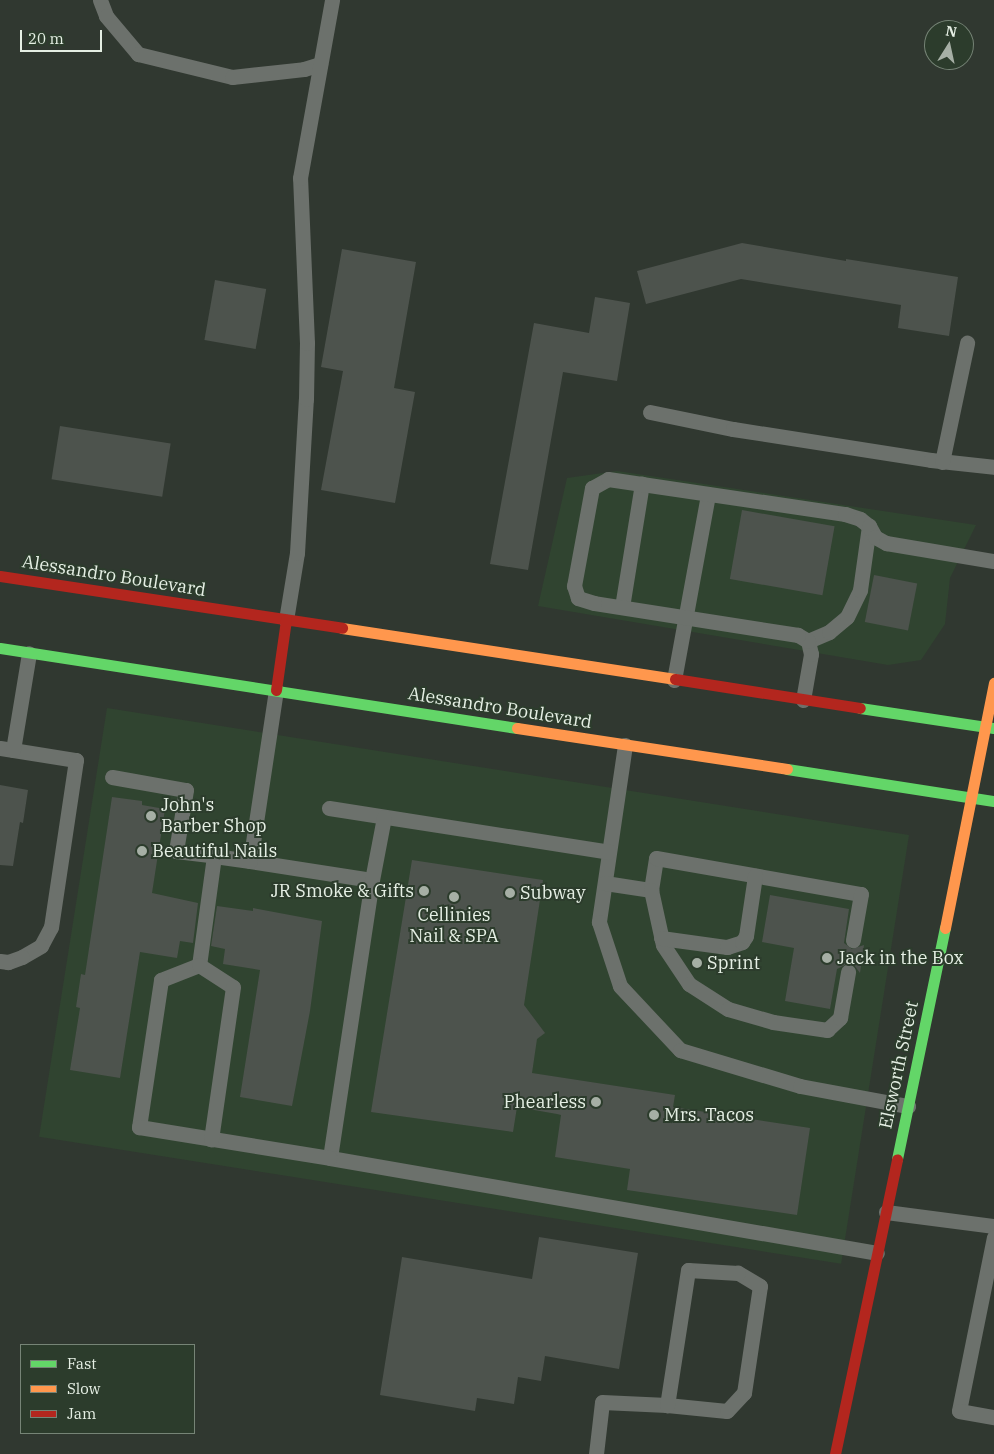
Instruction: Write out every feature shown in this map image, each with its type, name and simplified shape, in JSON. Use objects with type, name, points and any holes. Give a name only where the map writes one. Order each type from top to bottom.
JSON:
[{"type":"main road","name":"Alessandro Boulevard","points":[[0,576],[990,728]]},
{"type":"main road","points":[[276,690],[286,620]]},
{"type":"main road","name":"Alessandro Boulevard","points":[[0,648],[994,801]]},
{"type":"main road","name":"Elsworth Street","points":[[835,1454],[972,798],[990,728],[994,683]]},
{"type":"lane","points":[[100,0],[106,16],[138,54],[232,77],[304,69],[320,64]]},
{"type":"lane","points":[[286,620],[297,553],[308,343],[300,178],[332,0]]},
{"type":"lane","points":[[942,462],[967,343]]},
{"type":"lane","points":[[650,412],[733,429],[942,462],[994,467]]},
{"type":"lane","points":[[803,700],[811,654],[808,642],[798,634],[622,607],[578,598],[574,586],[592,488],[608,479],[845,514],[860,519],[869,526],[875,537],[886,543],[994,561]]},
{"type":"lane","points":[[622,607],[642,484]]},
{"type":"lane","points":[[674,680],[708,494]]},
{"type":"lane","points":[[808,642],[829,632],[848,617],[860,590],[869,526]]},
{"type":"lane","points":[[0,961],[8,962],[22,957],[41,946],[51,927],[76,760],[6,749],[29,653]]},
{"type":"lane","points":[[250,860],[276,690]]},
{"type":"lane","points":[[625,745],[599,922],[620,986],[680,1050],[800,1086],[908,1106]]},
{"type":"lane","points":[[112,777],[186,790],[176,851],[250,860],[372,880]]},
{"type":"lane","points":[[329,808],[610,852]]},
{"type":"lane","points":[[330,1158],[372,880],[384,817]]},
{"type":"lane","points":[[199,966],[214,856]]},
{"type":"lane","points":[[848,972],[840,1018],[827,1030],[773,1022],[728,1009],[689,984],[662,945],[651,890],[656,858],[861,894],[853,940]]},
{"type":"lane","points":[[661,938],[727,947],[742,942],[746,936],[755,876]]},
{"type":"lane","points":[[605,883],[651,890]]},
{"type":"lane","points":[[199,966],[161,980],[139,1127],[330,1158],[877,1253]]},
{"type":"lane","points":[[199,966],[233,987],[211,1139]]},
{"type":"lane","points":[[886,1212],[994,1226]]},
{"type":"lane","points":[[994,1237],[959,1411],[994,1417]]},
{"type":"lane","points":[[596,1454],[602,1402],[667,1404],[727,1411],[744,1393],[760,1286],[738,1273],[688,1270],[667,1404]]},
{"type":"shaded area","points":[[617,471],[976,525],[950,578],[945,624],[921,660],[888,665],[538,606],[567,478]]},
{"type":"shaded area","points":[[107,708],[909,835],[841,1264],[39,1137]]},
{"type":"building","points":[[742,243],[846,261],[846,259],[958,277],[949,336],[898,328],[901,305],[741,279],[646,304],[637,271]]},
{"type":"building","points":[[342,249],[416,262],[394,388],[415,392],[395,503],[321,490],[343,371],[321,367]]},
{"type":"building","points":[[215,280],[266,289],[256,349],[204,340]]},
{"type":"building","points":[[595,297],[630,303],[617,381],[563,372],[528,570],[490,564],[534,323],[589,333]]},
{"type":"building","points":[[60,426],[171,444],[162,497],[52,479]]},
{"type":"building","points":[[742,510],[835,526],[822,595],[730,579]]},
{"type":"building","points":[[874,575],[917,583],[908,631],[865,622]]},
{"type":"building","points":[[0,785],[28,790],[23,823],[20,822],[13,866],[0,865]]},
{"type":"building","points":[[112,797],[142,801],[142,805],[165,809],[152,893],[198,903],[193,943],[180,941],[177,958],[140,952],[120,1078],[70,1070],[80,1008],[76,1007],[81,974],[85,975]]},
{"type":"building","points":[[412,860],[543,880],[524,1005],[545,1033],[537,1039],[532,1073],[675,1095],[673,1107],[810,1128],[797,1215],[627,1190],[630,1169],[555,1157],[561,1115],[557,1114],[517,1107],[513,1132],[371,1112]]},
{"type":"building","name":"Jack in the Box","points":[[770,895],[849,909],[844,943],[852,949],[864,945],[860,973],[854,965],[849,963],[837,969],[830,1009],[785,1001],[794,948],[762,942]]},
{"type":"building","points":[[217,906],[253,911],[253,908],[322,921],[310,1011],[292,1106],[240,1097],[260,970],[223,964],[225,949],[211,946]]},
{"type":"building","points":[[539,1237],[638,1253],[619,1369],[545,1356],[541,1381],[518,1377],[514,1404],[477,1398],[475,1411],[380,1395],[402,1257],[532,1279]]},
{"type":"traffic: fast","points":[[0,648],[517,728]]},
{"type":"traffic: fast","points":[[860,708],[994,728]]},
{"type":"traffic: fast","points":[[787,769],[994,801]]},
{"type":"traffic: fast","points":[[897,1159],[945,928]]},
{"type":"traffic: slow","points":[[342,628],[675,679]]},
{"type":"traffic: slow","points":[[945,928],[994,683]]},
{"type":"traffic: slow","points":[[517,728],[787,769]]},
{"type":"traffic: jam","points":[[0,576],[342,628]]},
{"type":"traffic: jam","points":[[276,690],[286,620]]},
{"type":"traffic: jam","points":[[675,679],[860,708]]},
{"type":"traffic: jam","points":[[835,1454],[897,1159]]},
{"type":"place","name":"John's Barber Shop","points":[[151,816]]},
{"type":"place","name":"Beautiful Nails","points":[[142,851]]},
{"type":"place","name":"JR Smoke & Gifts","points":[[424,891]]},
{"type":"place","name":"Subway","points":[[510,893]]},
{"type":"place","name":"Cellinies Nail & SPA","points":[[454,897]]},
{"type":"place","name":"Jack in the Box","points":[[827,958]]},
{"type":"place","name":"Sprint","points":[[697,963]]},
{"type":"place","name":"Phearless","points":[[596,1102]]},
{"type":"place","name":"Mrs. Tacos","points":[[654,1115]]}]
